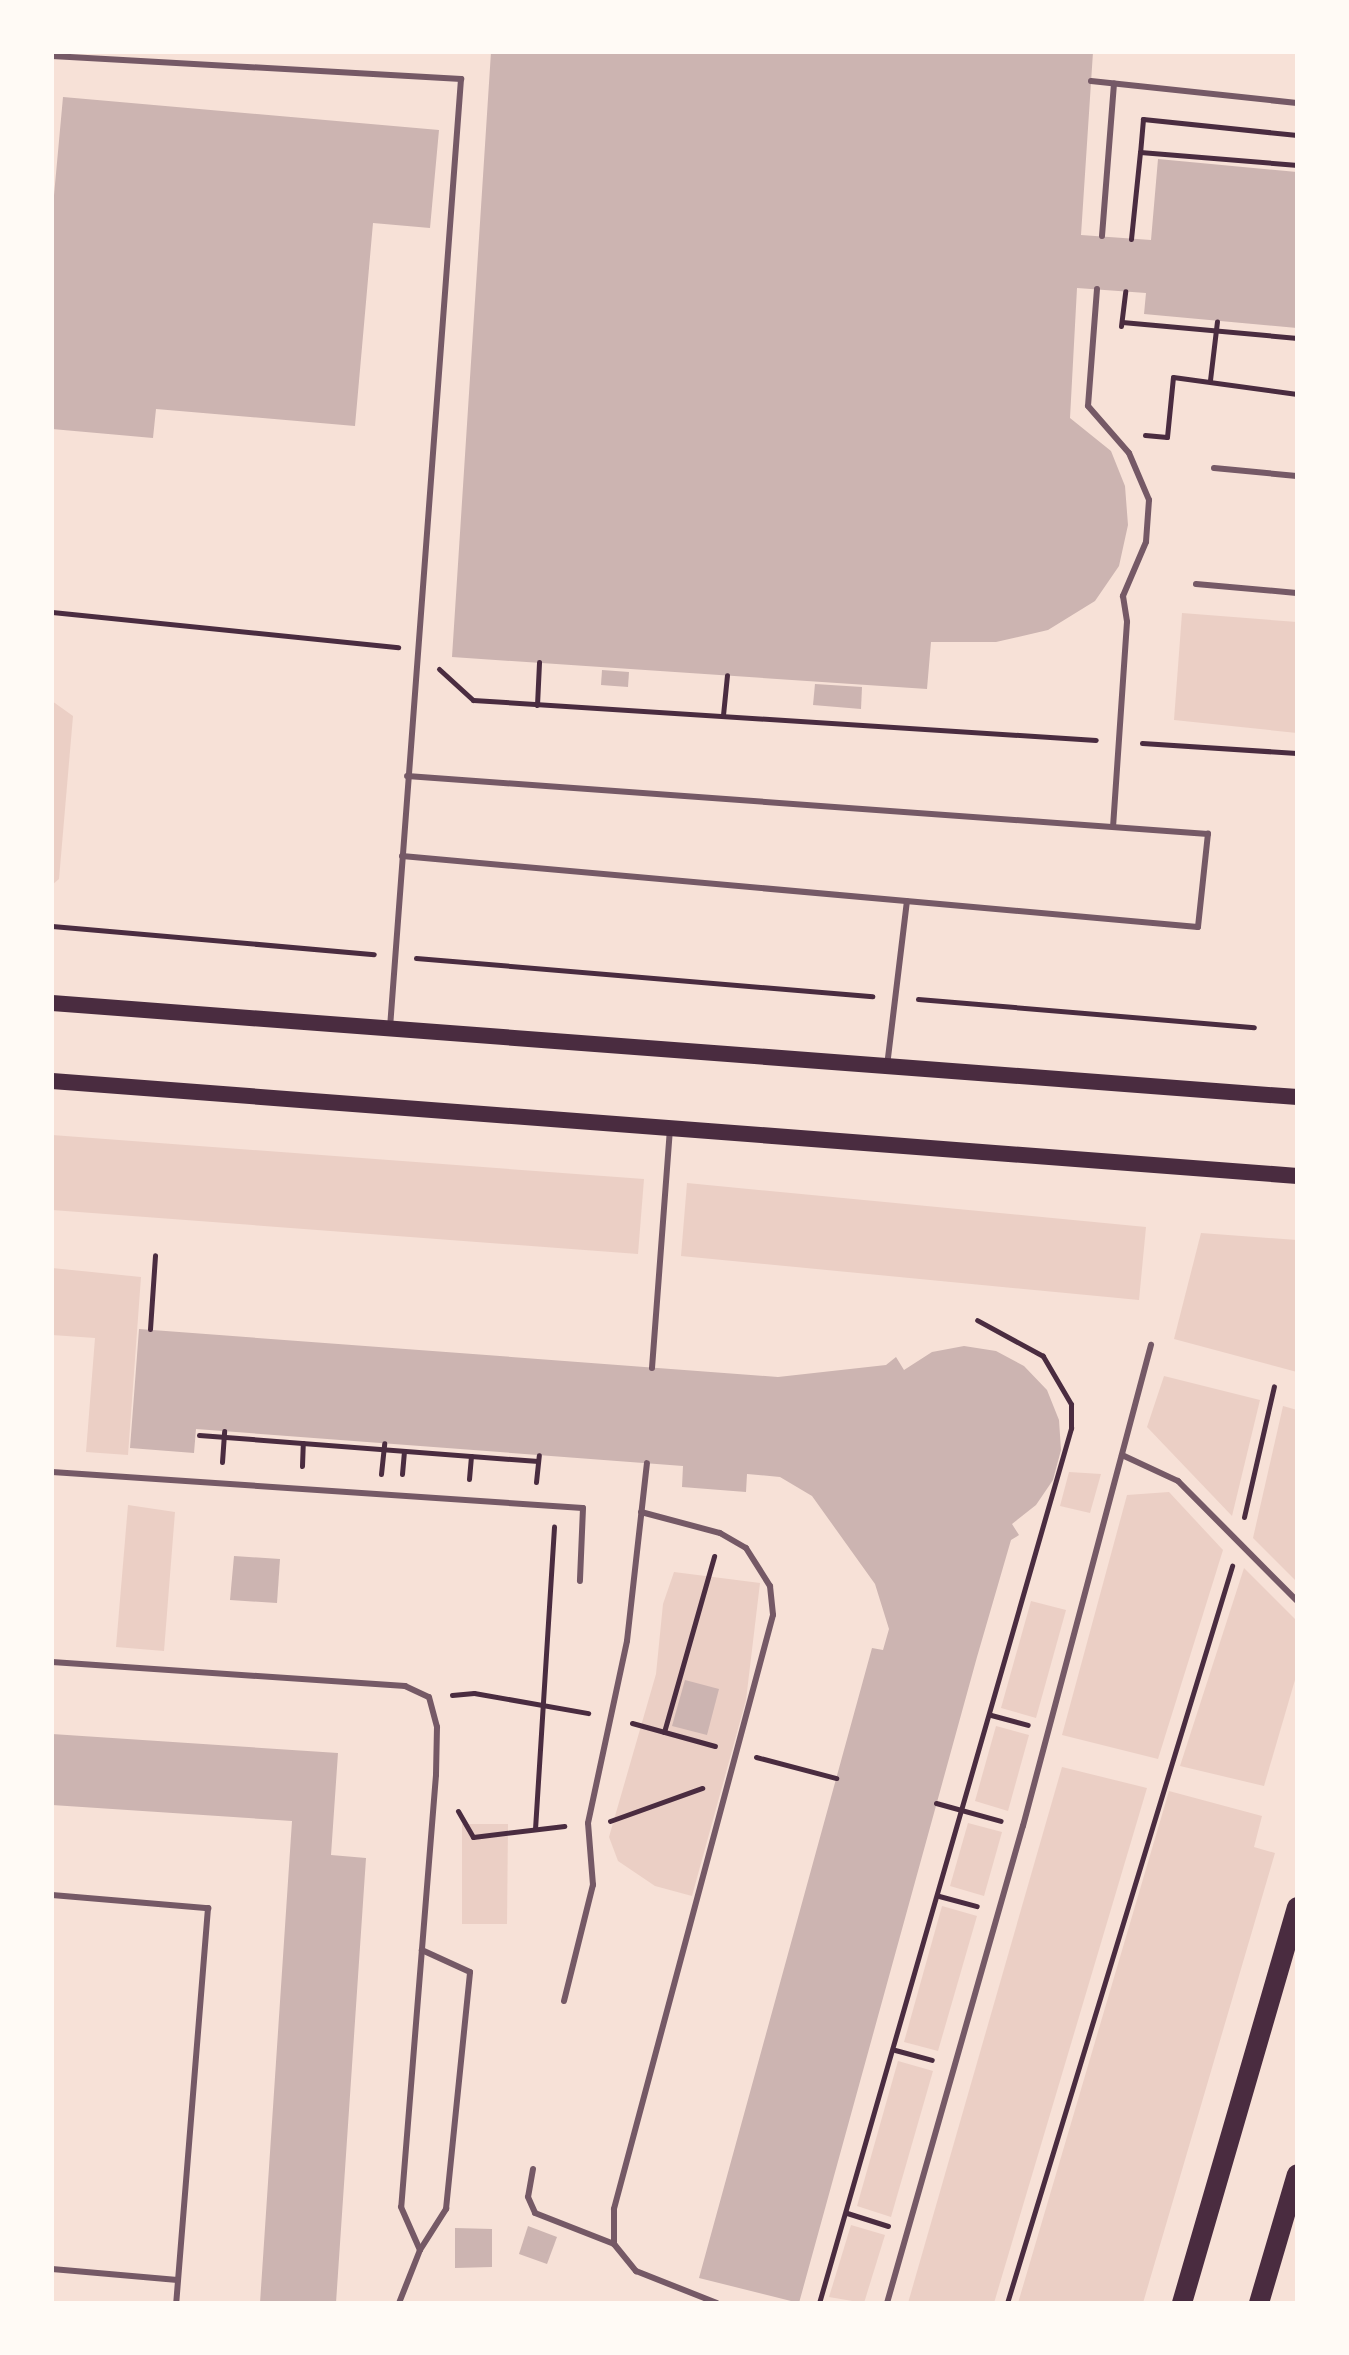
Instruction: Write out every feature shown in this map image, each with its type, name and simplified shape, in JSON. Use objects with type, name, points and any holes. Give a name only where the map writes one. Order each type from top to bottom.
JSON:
[{"type":"main road","points":[[52,1003],[1297,1097]]},
{"type":"main road","points":[[52,1081],[1297,1176]]},
{"type":"main road","points":[[1182,2303],[1297,1907]]},
{"type":"main road","points":[[1259,2303],[1297,2174]]},
{"type":"lane","points":[[52,56],[461,79],[392,956],[390,1028]]},
{"type":"lane","points":[[1091,81],[1297,103]]},
{"type":"lane","points":[[1102,236],[1114,83]]},
{"type":"lane","points":[[1097,289],[1088,406],[1129,453],[1149,500],[1146,542],[1123,596],[1127,622],[1113,827]]},
{"type":"lane","points":[[1214,468],[1297,476]]},
{"type":"lane","points":[[1196,584],[1297,593]]},
{"type":"lane","points":[[402,856],[1198,927],[1208,834],[407,776]]},
{"type":"lane","points":[[887,1066],[907,901]]},
{"type":"lane","points":[[652,1368],[670,1128]]},
{"type":"lane","points":[[887,2303],[1023,1826],[1151,1345]]},
{"type":"lane","points":[[1122,1455],[1178,1481],[1297,1601]]},
{"type":"lane","points":[[564,2001],[593,1885],[588,1823],[627,1641],[647,1463]]},
{"type":"lane","points":[[52,1472],[583,1508],[580,1581]]},
{"type":"lane","points":[[614,2244],[614,2209],[740,1752],[773,1615],[770,1586],[746,1548],[720,1533],[641,1512]]},
{"type":"lane","points":[[52,1662],[405,1686],[429,1697],[437,1727],[436,1775],[401,2207],[420,2250]]},
{"type":"lane","points":[[52,1895],[208,1908],[176,2303]]},
{"type":"lane","points":[[399,2303],[420,2250],[446,2209],[470,1972],[422,1950]]},
{"type":"lane","points":[[533,2169],[528,2197],[535,2213],[614,2244],[636,2271],[717,2303]]},
{"type":"lane","points":[[52,2269],[178,2280]]},
{"type":"path","points":[[1131,239],[1143,119],[1297,135]]},
{"type":"path","points":[[1140,152],[1297,165]]},
{"type":"path","points":[[1125,291],[1121,324],[1297,338]]},
{"type":"path","points":[[1210,380],[1217,321]]},
{"type":"path","points":[[1112,431],[1167,437],[1173,377],[1297,394]]},
{"type":"path","points":[[52,612],[416,648],[473,700],[1297,753]]},
{"type":"path","points":[[537,705],[539,662]]},
{"type":"path","points":[[723,715],[727,675]]},
{"type":"path","points":[[52,926],[1254,1027]]},
{"type":"path","points":[[150,1329],[155,1255]]},
{"type":"path","points":[[819,2303],[964,1811],[1071,1428],[1071,1404],[1043,1356],[977,1320]]},
{"type":"path","points":[[1243,1523],[1274,1386]]},
{"type":"path","points":[[199,1435],[538,1461]]},
{"type":"path","points":[[535,1829],[555,1506]]},
{"type":"path","points":[[664,1732],[720,1533]]},
{"type":"path","points":[[1007,2303],[1236,1550]]},
{"type":"path","points":[[439,1697],[474,1693],[600,1715]]},
{"type":"path","points":[[991,1715],[1048,1730]]},
{"type":"path","points":[[619,1720],[836,1778]]},
{"type":"path","points":[[597,1822],[712,1785]]},
{"type":"path","points":[[450,1799],[473,1837],[579,1824]]},
{"type":"path","points":[[936,1803],[1023,1826]]},
{"type":"path","points":[[939,1896],[998,1912]]},
{"type":"path","points":[[895,2050],[955,2066]]},
{"type":"path","points":[[847,2213],[908,2232]]},
{"type":"shaded area","points":[[1182,613],[1297,622],[1297,733],[1174,720]]},
{"type":"shaded area","points":[[52,701],[73,716],[59,879],[52,885]]},
{"type":"shaded area","points":[[52,1135],[644,1179],[638,1254],[52,1210]]},
{"type":"shaded area","points":[[687,1183],[1146,1227],[1139,1300],[681,1256]]},
{"type":"shaded area","points":[[1201,1233],[1297,1240],[1297,1372],[1174,1339]]},
{"type":"shaded area","points":[[52,1268],[141,1277],[128,1455],[86,1452],[95,1338],[52,1335]]},
{"type":"shaded area","points":[[1164,1376],[1260,1400],[1232,1516],[1147,1427]]},
{"type":"shaded area","points":[[1283,1406],[1297,1410],[1297,1582],[1253,1538]]},
{"type":"shaded area","points":[[1069,1472],[1101,1474],[1090,1513],[1060,1506]]},
{"type":"shaded area","points":[[1169,1492],[1223,1550],[1158,1759],[1062,1735],[1127,1495]]},
{"type":"shaded area","points":[[128,1505],[175,1512],[164,1651],[116,1647]]},
{"type":"shaded area","points":[[1244,1568],[1297,1621],[1297,1673],[1264,1786],[1180,1766]]},
{"type":"shaded area","points":[[674,1572],[760,1583],[746,1700],[692,1896],[655,1886],[618,1861],[609,1837],[656,1674],[663,1604]]},
{"type":"shaded area","points":[[1031,1601],[1066,1610],[1036,1718],[1001,1708]]},
{"type":"shaded area","points":[[996,1726],[1029,1735],[1008,1811],[975,1801]]},
{"type":"shaded area","points":[[1062,1767],[1147,1788],[994,2303],[908,2303]]},
{"type":"shaded area","points":[[1169,1791],[1262,1816],[1254,1847],[1275,1853],[1143,2303],[1018,2303]]},
{"type":"shaded area","points":[[968,1823],[1002,1832],[984,1896],[950,1886]]},
{"type":"shaded area","points":[[462,1824],[508,1824],[507,1924],[462,1924]]},
{"type":"shaded area","points":[[942,1906],[977,1916],[938,2051],[904,2042]]},
{"type":"shaded area","points":[[898,2061],[933,2071],[891,2217],[857,2206]]},
{"type":"shaded area","points":[[851,2225],[885,2235],[864,2303],[829,2297]]},
{"type":"building","points":[[491,52],[1093,52],[1081,235],[1151,240],[1158,159],[1297,172],[1297,328],[1144,314],[1146,293],[1077,288],[1070,418],[1111,451],[1125,486],[1128,525],[1119,566],[1095,601],[1048,630],[996,642],[931,642],[927,689],[452,657]]},
{"type":"building","points":[[63,97],[439,130],[430,228],[373,223],[355,426],[156,409],[153,438],[52,429],[52,217]]},
{"type":"building","points":[[602,670],[629,672],[628,687],[601,685]]},
{"type":"building","points":[[815,684],[862,687],[861,709],[813,705]]},
{"type":"building","points":[[139,1329],[778,1377],[886,1365],[896,1357],[904,1370],[932,1352],[964,1346],[996,1351],[1024,1366],[1047,1390],[1059,1420],[1061,1450],[1053,1480],[1036,1505],[1012,1524],[1019,1535],[1011,1540],[977,1657],[799,2303],[699,2278],[872,1648],[883,1650],[889,1629],[875,1584],[812,1496],[780,1477],[747,1474],[746,1492],[682,1487],[683,1466],[196,1429],[194,1453],[130,1448]]},
{"type":"building","points":[[234,1556],[280,1559],[277,1603],[230,1600]]},
{"type":"building","points":[[685,1680],[719,1689],[707,1735],[672,1726]]},
{"type":"building","points":[[52,1734],[338,1753],[331,1855],[366,1858],[336,2303],[260,2303],[292,1821],[52,1805]]},
{"type":"building","points":[[528,2226],[557,2237],[547,2264],[519,2254]]},
{"type":"building","points":[[455,2228],[492,2229],[492,2267],[455,2268]]}]
